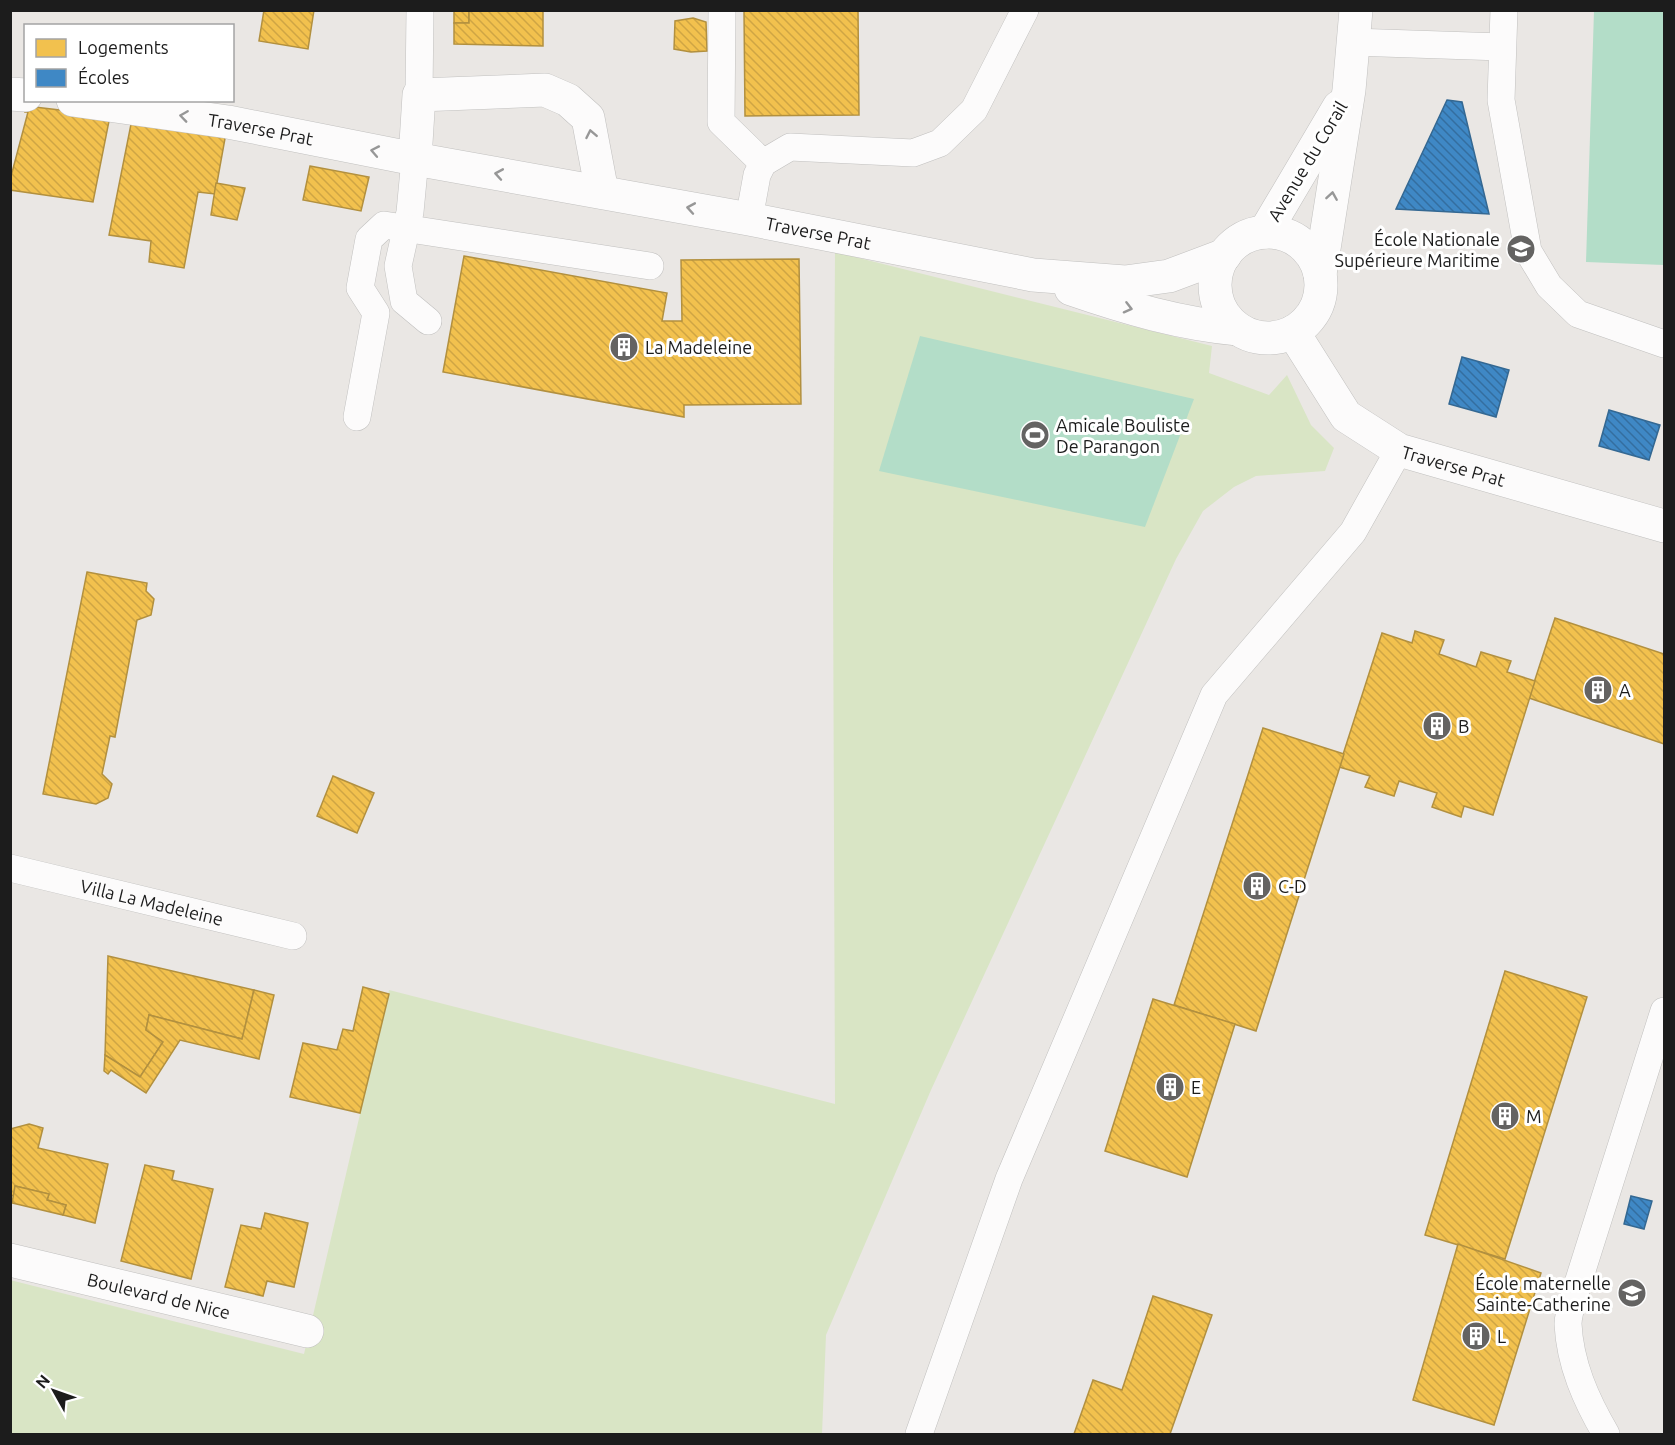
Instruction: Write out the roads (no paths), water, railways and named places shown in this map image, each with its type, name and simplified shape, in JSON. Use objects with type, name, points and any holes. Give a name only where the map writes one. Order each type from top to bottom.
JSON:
[{"type":"street","name":"Avenue du Corail","points":[[1320,274],[1349,90],[1354,26]]},
{"type":"street","points":[[415,159],[419,95],[545,90],[568,100],[588,118],[602,192]]},
{"type":"street","name":"Avenue du Corail","points":[[1264,232],[1349,90]]},
{"type":"street","name":"Traverse Prat","points":[[86,102],[228,122],[415,159],[749,219],[1033,275],[1125,282],[1169,276],[1225,255]]},
{"type":"street","points":[[1264,232],[1280,233],[1294,238],[1315,260],[1320,274],[1320,292],[1316,308],[1306,322],[1293,332],[1268,338],[1253,336],[1238,329],[1226,318],[1218,303],[1215,287],[1217,270],[1225,255],[1236,243],[1264,232]]},
{"type":"street","name":"Traverse Prat","points":[[1033,275],[1114,304],[1198,325],[1238,329]]},
{"type":"street","name":"Traverse Prat","points":[[1293,332],[1346,416],[1399,450],[1665,526]]},
{"type":"street","name":"Boulevard de Nice","points":[[10,1260],[307,1331]]},
{"type":"lane","points":[[419,95],[420,10]]},
{"type":"lane","points":[[722,10],[721,122],[763,163]]},
{"type":"lane","points":[[749,219],[757,175],[763,163],[790,147],[913,153],[940,143],[974,110],[1025,10]]},
{"type":"lane","points":[[1504,10],[1502,100],[1528,250],[1549,286],[1578,314],[1665,344]]},
{"type":"lane","points":[[1354,26],[1502,48]]},
{"type":"lane","points":[[415,159],[410,212],[398,266],[404,301],[428,321]]},
{"type":"lane","points":[[357,417],[376,313],[360,288],[369,239],[384,225],[650,266]]},
{"type":"lane","points":[[919,1434],[1009,1179],[1214,695],[1353,532],[1399,450]]},
{"type":"lane","name":"Villa La Madeleine","points":[[10,868],[293,936]]},
{"type":"lane","points":[[1605,1434],[1590,1407],[1576,1371],[1568,1322],[1578,1283],[1665,1011]]},
{"type":"place","name":"École Nationale Supérieure Maritime","points":[[1521,249]]},
{"type":"place","name":"La Madeleine","points":[[624,347]]},
{"type":"place","name":"Amicale Bouliste De Parangon","points":[[1035,435]]},
{"type":"place","name":"A","points":[[1598,690]]},
{"type":"place","name":"B","points":[[1437,726]]},
{"type":"place","name":"C-D","points":[[1257,886]]},
{"type":"place","name":"E","points":[[1170,1087]]},
{"type":"place","name":"M","points":[[1505,1116]]},
{"type":"place","name":"École maternelle Sainte-Catherine","points":[[1632,1293]]},
{"type":"place","name":"L","points":[[1476,1336]]}]
